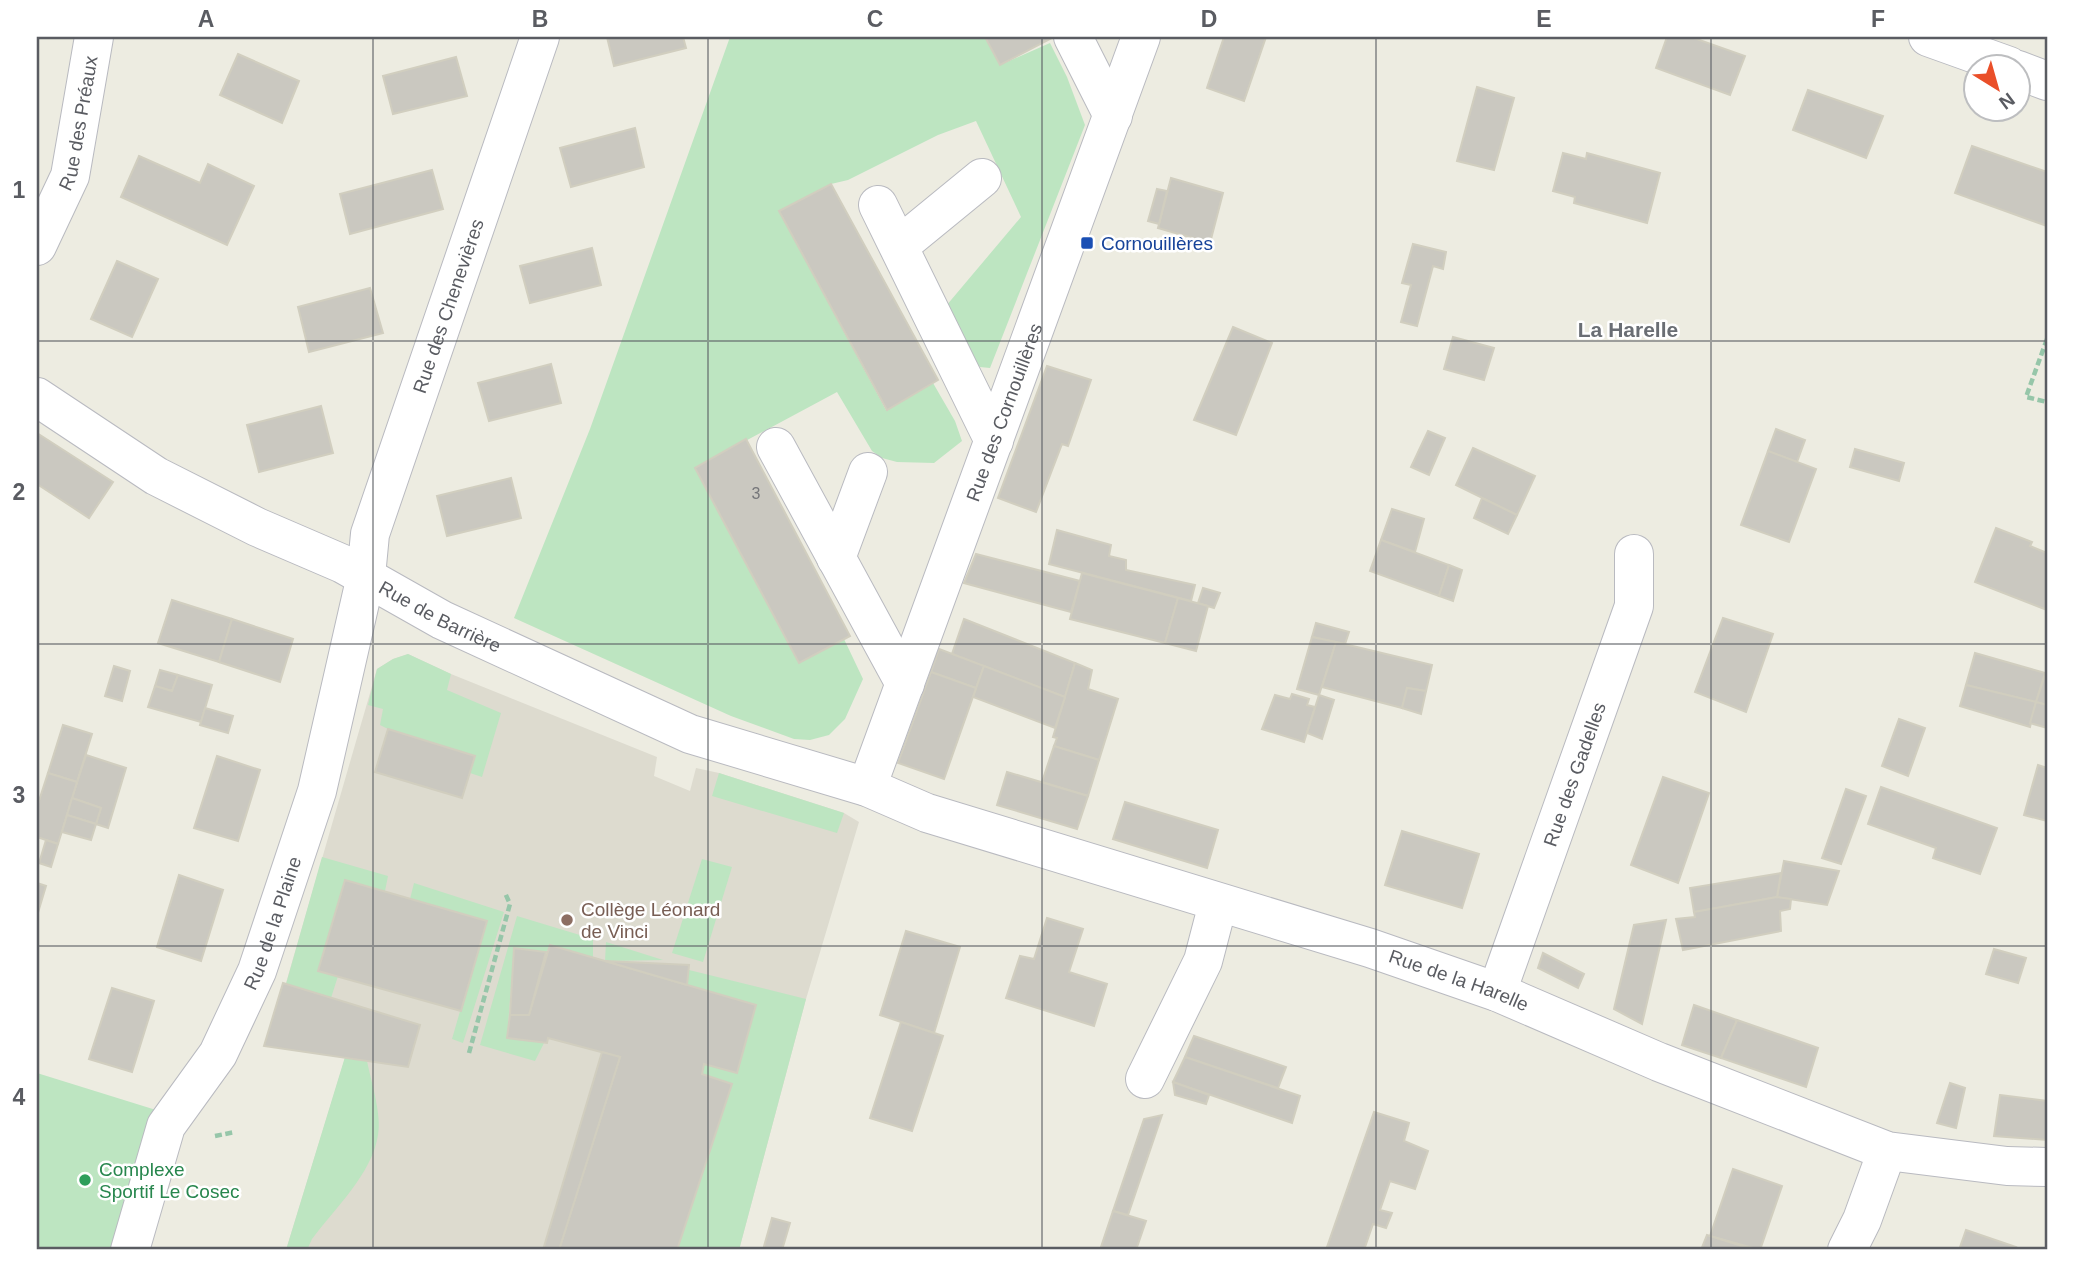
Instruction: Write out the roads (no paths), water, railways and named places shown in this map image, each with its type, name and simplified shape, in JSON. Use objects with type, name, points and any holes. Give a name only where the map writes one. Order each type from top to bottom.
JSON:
[{"type":"street","name":"Rue des Préaux","points":[[37,246],[70,176],[94,37]]},
{"type":"street","name":"Rue des Chenevières","points":[[366,576],[370,534],[540,37]]},
{"type":"street","points":[[1073,37],[1113,116]]},
{"type":"street","name":"Rue des Cornouillères","points":[[867,787],[1141,37]]},
{"type":"street","points":[[1928,37],[1970,52]]},
{"type":"street","points":[[899,246],[982,178]]},
{"type":"street","points":[[878,205],[995,441]]},
{"type":"street","name":"Rue de Barrière","points":[[37,397],[156,476],[257,527],[366,576],[442,620],[690,734],[867,787]]},
{"type":"street","points":[[776,447],[905,684]]},
{"type":"street","points":[[836,558],[868,472]]},
{"type":"street","name":"Rue des Gadelles","points":[[1497,992],[1633,606],[1634,554]]},
{"type":"street","name":"Rue de la Plaine","points":[[130,1250],[166,1126],[218,1055],[257,971],[317,791],[366,576]]},
{"type":"street","name":"Rue de la Harelle","points":[[867,787],[927,813],[1370,948],[1497,992],[1659,1062],[1887,1151],[2007,1166],[2047,1167]]},
{"type":"street","points":[[1145,1079],[1203,961],[1220,903]]},
{"type":"street","points":[[1847,1250],[1862,1220],[1887,1151]]},
{"type":"place","name":"Cornouillères","points":[[1087,243]]},
{"type":"place","name":"Collège Léonard de Vinci","points":[[567,920]]},
{"type":"place","name":"Complexe Sportif Le Cosec","points":[[85,1180]]},
{"type":"district","name":"La Harelle","points":[[1628,330]]}]
